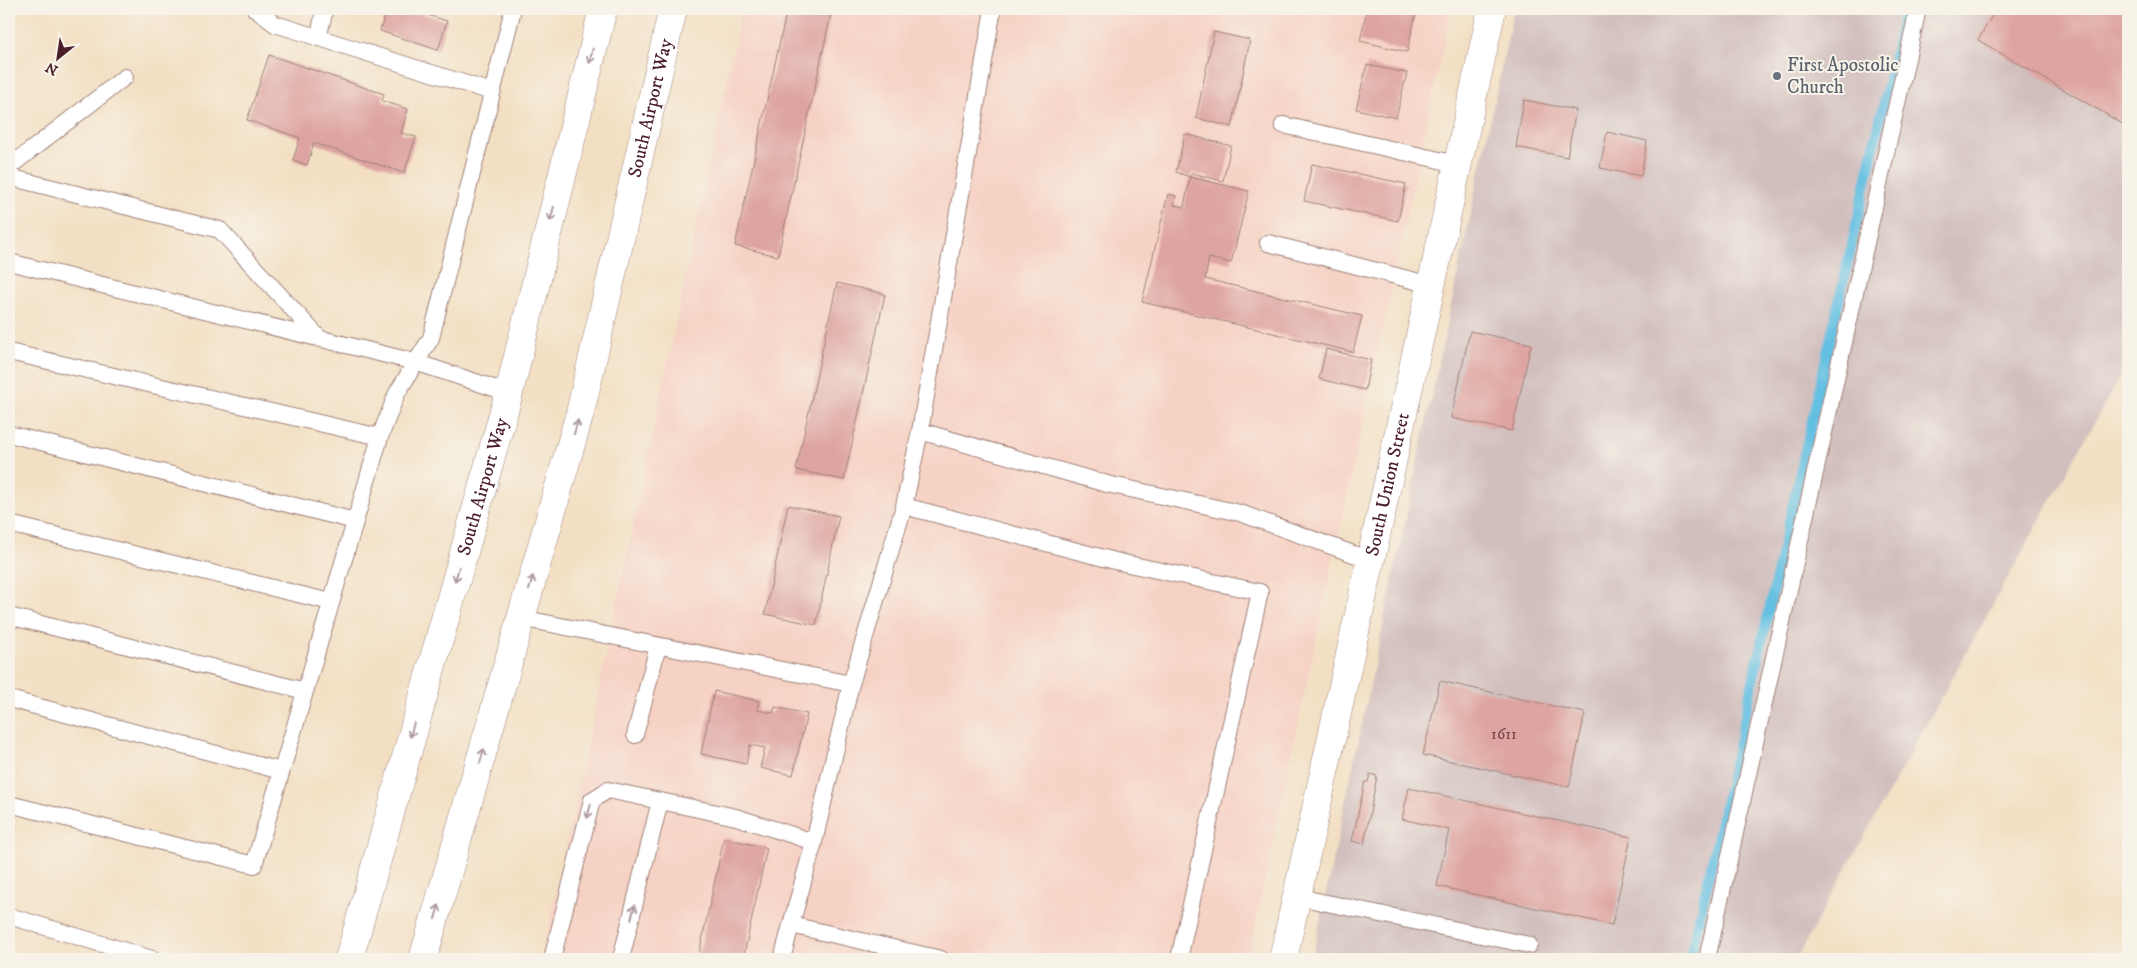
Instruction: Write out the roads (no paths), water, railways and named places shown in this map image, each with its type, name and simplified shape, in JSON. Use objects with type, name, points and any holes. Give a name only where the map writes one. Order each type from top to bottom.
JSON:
[{"type":"main road","name":"South Airport Way","points":[[349,959],[509,393],[602,9]]},
{"type":"main road","name":"South Airport Way","points":[[424,959],[580,413],[673,9]]},
{"type":"main road","name":"South Union Street","points":[[1284,959],[1430,285],[1492,9]]},
{"type":"lane","points":[[256,9],[275,24],[492,92]]},
{"type":"lane","points":[[318,38],[325,9]]},
{"type":"lane","points":[[9,804],[254,865],[380,437],[397,393],[431,338],[513,9]]},
{"type":"lane","points":[[782,959],[814,842],[851,684],[904,506],[920,431],[993,9]]},
{"type":"lane","points":[[1708,959],[1918,9]]},
{"type":"lane","points":[[9,167],[125,77]]},
{"type":"lane","points":[[1283,125],[1457,164]]},
{"type":"lane","points":[[9,178],[220,230],[320,339]]},
{"type":"lane","points":[[1268,243],[1430,285]]},
{"type":"lane","points":[[9,262],[415,362],[509,393]]},
{"type":"lane","points":[[9,352],[380,437]]},
{"type":"lane","points":[[920,431],[1107,484],[1240,513],[1370,560]]},
{"type":"lane","points":[[9,434],[355,521]]},
{"type":"lane","points":[[904,506],[1119,562],[1260,592],[1179,959]]},
{"type":"lane","points":[[9,524],[331,602]]},
{"type":"lane","points":[[9,616],[305,691]]},
{"type":"lane","points":[[521,618],[851,684]]},
{"type":"lane","points":[[635,735],[658,646]]},
{"type":"lane","points":[[9,699],[281,771]]},
{"type":"lane","points":[[552,959],[592,800],[608,790],[736,817],[814,842]]},
{"type":"lane","points":[[621,959],[660,801]]},
{"type":"lane","points":[[1298,897],[1529,945]]},
{"type":"lane","points":[[9,916],[152,959]]},
{"type":"lane","points":[[790,925],[892,954],[941,959]]},
{"type":"waterway","points":[[1690,959],[1905,9]]},
{"type":"place","name":"First Apostolic Church","points":[[1777,76]]}]
